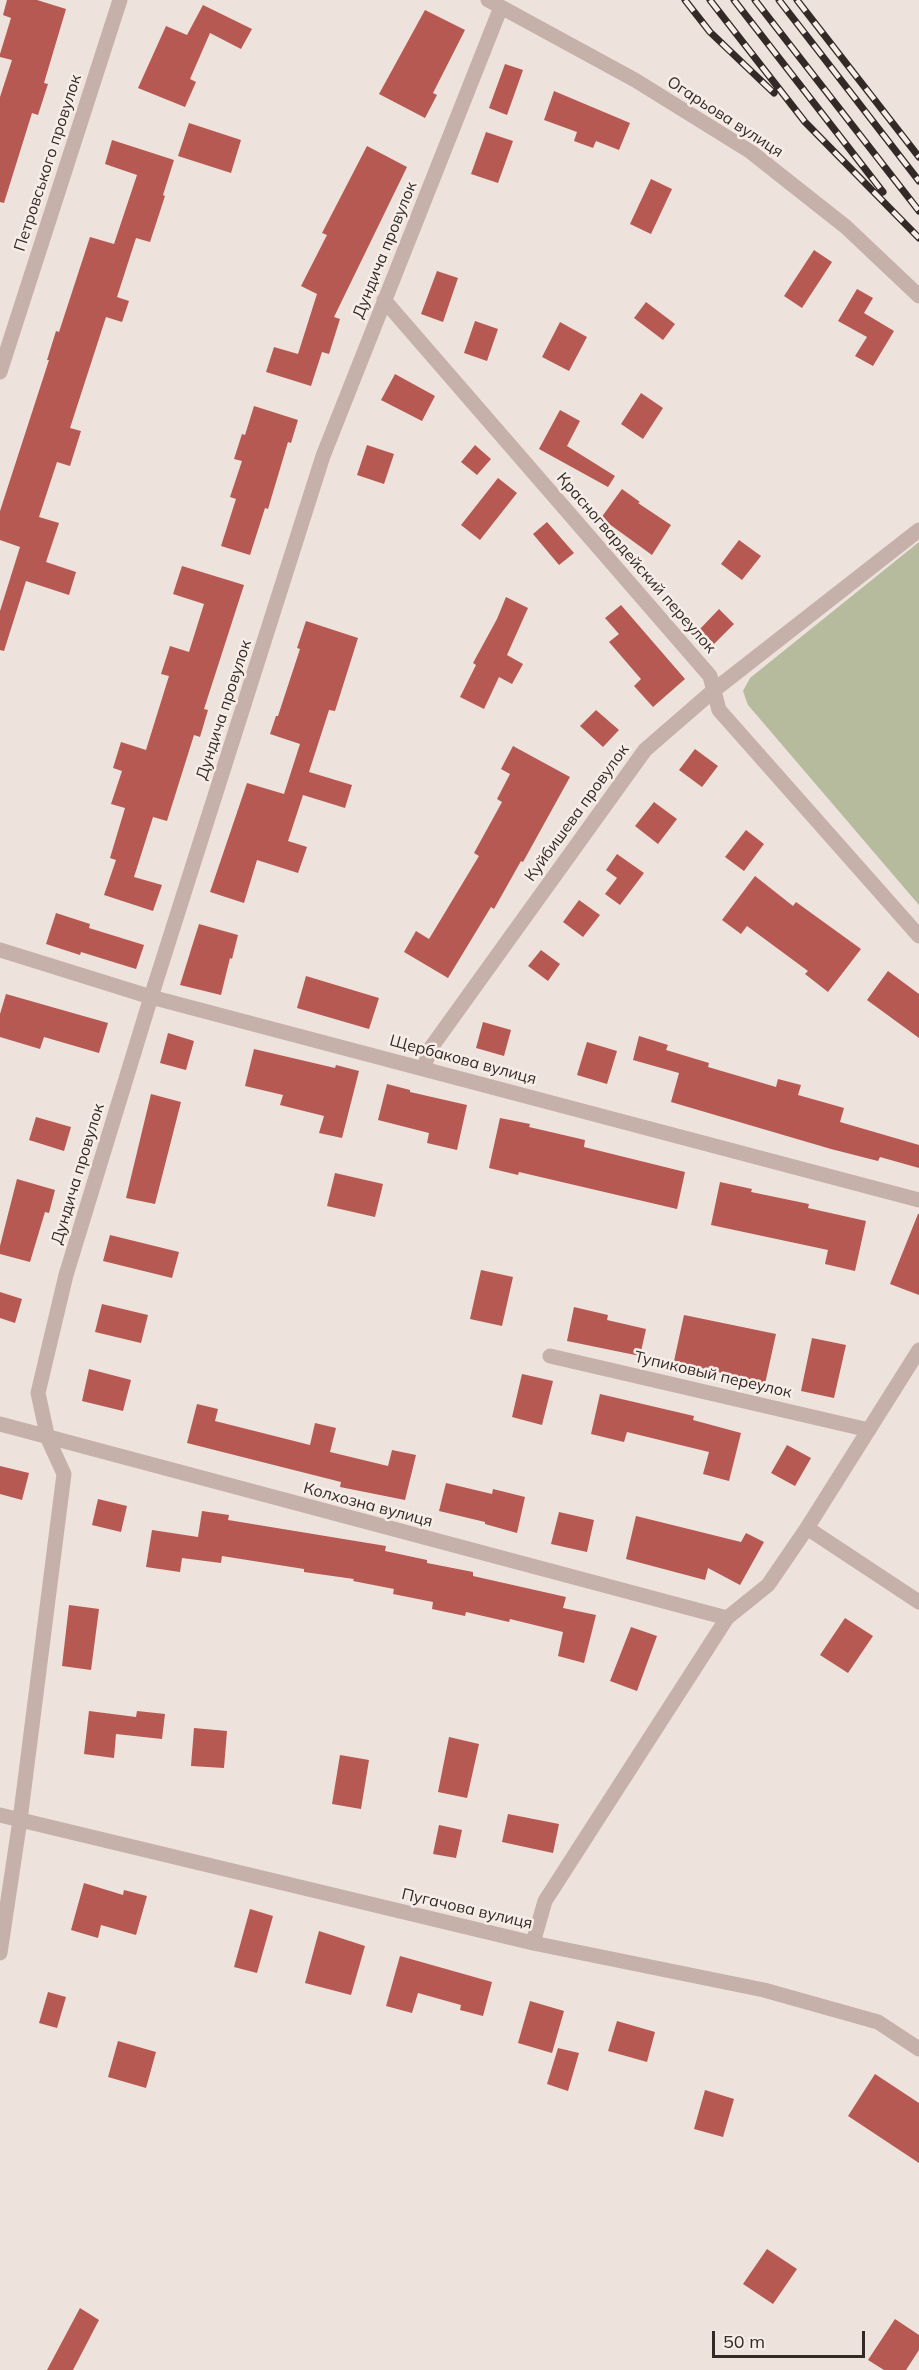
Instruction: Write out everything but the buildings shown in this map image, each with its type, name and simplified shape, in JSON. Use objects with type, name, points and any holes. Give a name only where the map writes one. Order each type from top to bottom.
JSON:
[{"type":"street","name":"Петровського провулок","points":[[0,372],[120,0]]},
{"type":"street","name":"Огарьова вулиця","points":[[494,4],[634,80],[751,152],[846,227],[919,296]]},
{"type":"street","name":"Дундича провулок","points":[[0,1953],[20,1820],[64,1474],[48,1439],[38,1393],[66,1275],[151,997],[323,456],[384,300],[494,4]]},
{"type":"street","name":"Красногвардейский переулок","points":[[384,300],[710,676],[719,710],[919,936]]},
{"type":"street","name":"Куйбишева провулок","points":[[424,1068],[430,1049],[645,750],[713,691],[919,530]]},
{"type":"street","name":"Щербакова вулиця","points":[[0,950],[151,997],[919,1200]]},
{"type":"street","points":[[533,1943],[545,1900],[727,1618],[768,1585],[807,1528],[919,1350]]},
{"type":"street","name":"Тупиковый переулок","points":[[550,1356],[869,1430]]},
{"type":"street","name":"Колхозна вулиця","points":[[0,1424],[48,1439],[727,1618]]},
{"type":"street","points":[[807,1528],[919,1602]]},
{"type":"street","name":"Пугачова вулиця","points":[[0,1815],[533,1943],[775,1993],[878,2022],[919,2049]]},
{"type":"green space","points":[[919,542],[919,905],[748,705],[743,691],[750,678]]},
{"type":"railway","points":[[685,0],[710,32],[774,93]]},
{"type":"railway","points":[[710,0],[805,122],[919,238]]},
{"type":"railway","points":[[734,0],[883,192]]},
{"type":"railway","points":[[755,0],[919,211]]},
{"type":"railway","points":[[779,0],[919,181]]},
{"type":"railway","points":[[797,0],[919,157]]}]
